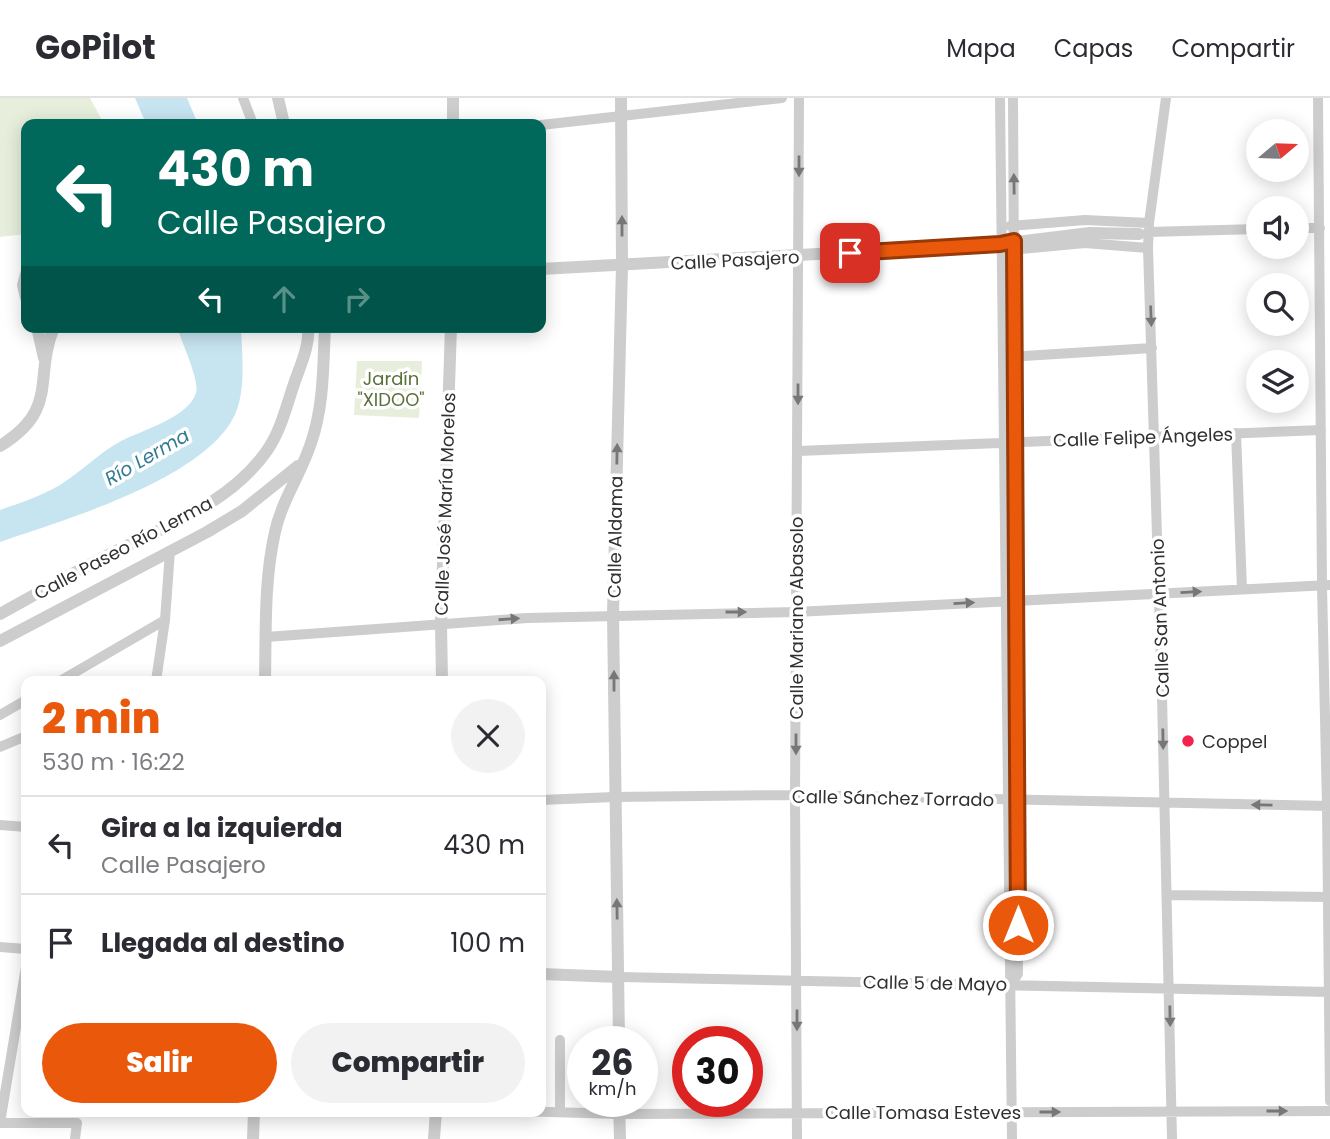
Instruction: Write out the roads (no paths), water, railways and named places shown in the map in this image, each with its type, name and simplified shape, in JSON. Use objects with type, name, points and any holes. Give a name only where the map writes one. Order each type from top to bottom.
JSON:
[{"type":"street","points":[[243,98],[251,119]]},
{"type":"street","points":[[278,98],[283,119]]},
{"type":"street","points":[[453,98],[453,119]]},
{"type":"street","name":"Calle Aldama","points":[[619,1026],[613,614],[622,265],[621,98]]},
{"type":"street","points":[[546,124],[782,98]]},
{"type":"street","name":"Calle Mariano Abasolo","points":[[797,1139],[795,795],[799,98]]},
{"type":"street","points":[[1000,98],[1003,443],[1010,601],[1012,801],[1018,974],[1011,984],[1012,1139]]},
{"type":"street","points":[[1010,601],[1015,442],[1013,98]]},
{"type":"street","name":"Calle San Antonio","points":[[1166,98],[1145,230],[1148,248],[1160,594],[1172,1139]]},
{"type":"street","points":[[1318,98],[1321,430],[1329,806],[1330,1101]]},
{"type":"street","points":[[1000,227],[1085,220],[1145,230]]},
{"type":"street","points":[[1309,228],[1320,228]]},
{"type":"street","name":"Calle Pasajero","points":[[546,270],[1000,247],[1090,233],[1246,229]]},
{"type":"street","points":[[1014,245],[1085,243],[1148,248]]},
{"type":"street","points":[[38,333],[46,370]]},
{"type":"street","points":[[0,446],[23,429],[35,412],[43,393],[53,333]]},
{"type":"street","name":"Calle Paseo Río Lerma","points":[[0,614],[108,555],[191,514],[219,498],[243,477],[266,453],[282,425],[308,333]]},
{"type":"street","points":[[311,333],[323,361]]},
{"type":"street","points":[[265,676],[270,555],[275,530],[293,481],[306,459],[321,406],[325,333]]},
{"type":"street","name":"Calle José María Morelos","points":[[442,676],[441,624],[451,333]]},
{"type":"street","points":[[1002,357],[1152,348]]},
{"type":"street","name":"Calle Felipe Ángeles","points":[[798,451],[1321,430]]},
{"type":"street","points":[[1236,433],[1242,589]]},
{"type":"street","name":"Calle Paseo Río Lerma","points":[[0,641],[242,511],[306,459]]},
{"type":"street","points":[[157,676],[165,620],[170,551]]},
{"type":"street","points":[[266,636],[613,614],[796,612],[1326,585]]},
{"type":"street","points":[[69,676],[165,620]]},
{"type":"street","points":[[0,715],[21,703]]},
{"type":"street","points":[[0,747],[21,738]]},
{"type":"street","name":"Calle Sánchez Torrado","points":[[546,800],[795,795],[1329,806]]},
{"type":"street","points":[[0,825],[21,827]]},
{"type":"street","points":[[1167,895],[1328,897]]},
{"type":"street","points":[[0,947],[21,949]]},
{"type":"street","name":"Calle 5 de Mayo","points":[[546,974],[1330,992]]},
{"type":"street","points":[[21,997],[0,1123],[77,1123],[75,1139]]},
{"type":"street","points":[[560,1040],[560,1112]]},
{"type":"street","name":"Calle Tomasa Esteves","points":[[658,1108],[797,1113],[1330,1111]]},
{"type":"street","name":"Calle Tomasa Esteves","points":[[546,1112],[567,1111]]},
{"type":"street","points":[[253,1139],[254,1117]]},
{"type":"street","points":[[434,1139],[436,1117]]},
{"type":"street","points":[[619,1117],[620,1139]]},
{"type":"water","points":[[135,98],[187,98],[196,119],[144,119]]},
{"type":"water","name":"Río Lerma","points":[[179,333],[241,333],[243,365],[239,403],[226,429],[203,452],[173,473],[137,491],[0,542],[0,510],[60,485],[121,441],[184,410],[191,402],[197,387]]},
{"type":"place","name":"Coppel","points":[[1188,741]]},
{"type":"park label","name":"Jardín \"XIDOO\"","points":[[391,388]]}]
